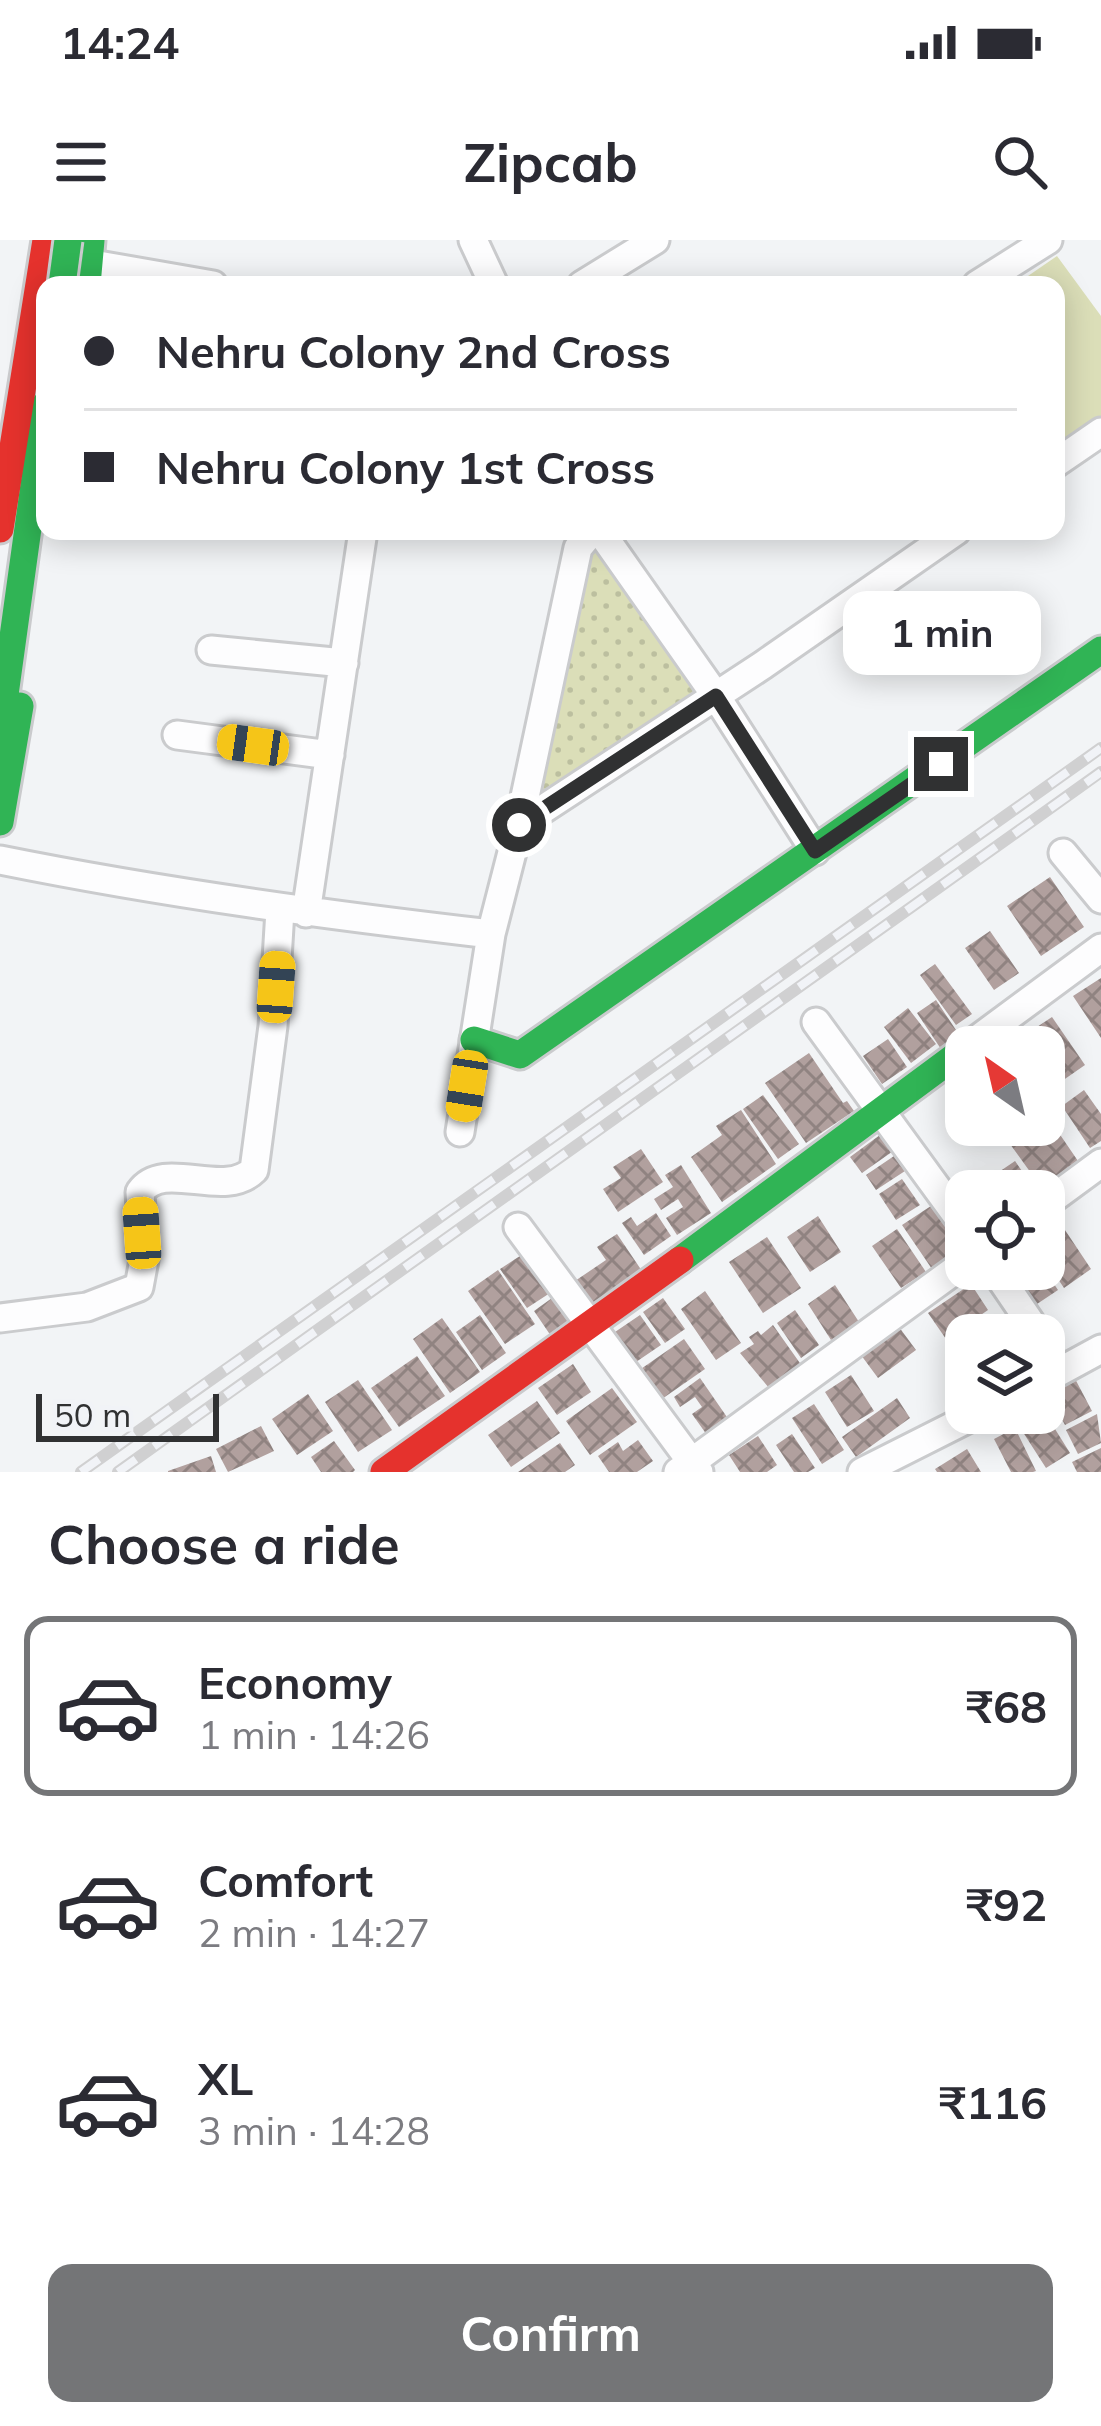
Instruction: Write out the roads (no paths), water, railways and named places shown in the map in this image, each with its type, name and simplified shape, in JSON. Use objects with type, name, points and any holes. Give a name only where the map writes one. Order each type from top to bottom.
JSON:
[{"type":"street","points":[[63,276],[68,240]]},
{"type":"street","points":[[473,240],[490,276]]},
{"type":"street","points":[[597,276],[655,240]]},
{"type":"street","points":[[991,276],[1048,240]]},
{"type":"street","points":[[44,248],[89,263],[162,276]]},
{"type":"street","points":[[0,529],[36,299]]},
{"type":"street","points":[[1065,457],[1101,432]]},
{"type":"street","points":[[0,731],[36,470]]},
{"type":"street","points":[[0,822],[4,765],[47,540]]},
{"type":"street","points":[[0,1318],[87,1307],[139,1286],[144,1260],[140,1192],[146,1184],[157,1179],[228,1183],[254,1170],[273,1026],[293,911],[330,755],[362,540]]},
{"type":"street","points":[[460,1132],[491,934],[578,548],[586,540]]},
{"type":"street","points":[[603,540],[716,696],[815,851]]},
{"type":"street","points":[[519,825],[943,540]]},
{"type":"street","points":[[211,650],[344,663]]},
{"type":"street","points":[[474,1040],[520,1055],[1101,650]]},
{"type":"street","points":[[177,735],[330,755]]},
{"type":"street","points":[[1063,853],[1101,899]]},
{"type":"street","points":[[0,860],[293,911],[491,934]]},
{"type":"street","points":[[996,1026],[1101,948]]},
{"type":"street","points":[[816,1022],[945,1198]]},
{"type":"street","points":[[384,1472],[591,1326],[945,1064]]},
{"type":"street","points":[[1065,1189],[1101,1162]]},
{"type":"street","points":[[518,1227],[690,1469],[945,1278]]},
{"type":"street","points":[[1065,1370],[1101,1349]]},
{"type":"street","points":[[862,1472],[906,1462],[948,1434]]},
{"type":"railway","points":[[81,1472],[1101,748]]},
{"type":"railway","points":[[118,1472],[1101,772]]}]
